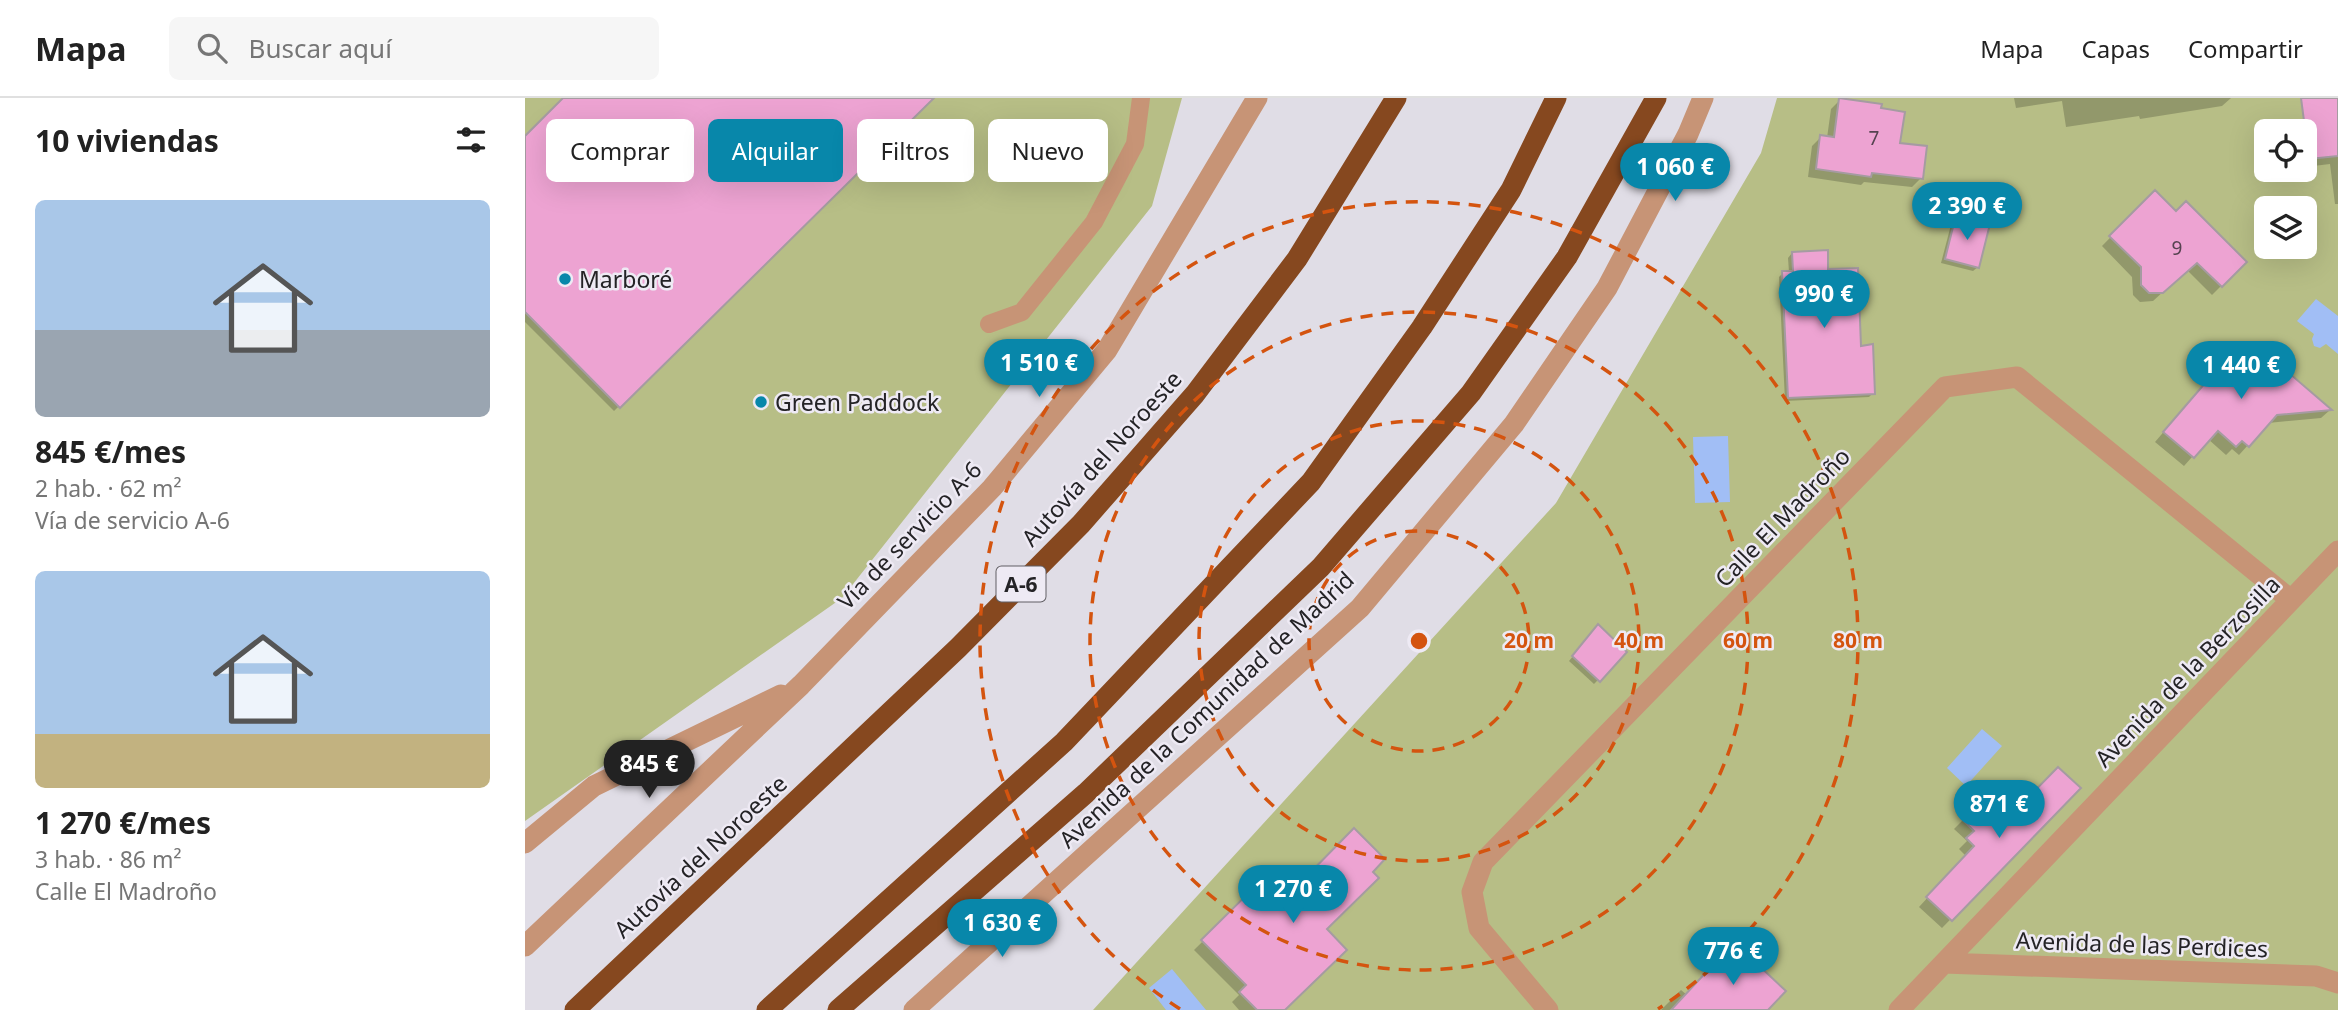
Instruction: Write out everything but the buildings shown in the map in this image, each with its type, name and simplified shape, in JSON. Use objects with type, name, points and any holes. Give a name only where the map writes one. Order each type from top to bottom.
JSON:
[{"type":"highway","name":"Autovía del Noroeste","points":[[575,1010],[958,648],[1081,524],[1195,394],[1297,259],[1397,98]]},
{"type":"highway","points":[[767,1010],[1065,742],[1311,482],[1422,327],[1511,190],[1556,98]]},
{"type":"highway","points":[[838,1010],[1086,793],[1321,567],[1479,382],[1567,257],[1656,98]]},
{"type":"street","name":"Avenida de la Comunidad de Madrid","points":[[913,1010],[1360,608],[1514,424],[1607,288],[1688,134],[1703,98]]},
{"type":"street","name":"Vía de servicio A-6","points":[[525,946],[801,685],[992,488],[1107,351],[1252,101]]},
{"type":"street","name":"Calle El Madroño","points":[[1548,1010],[1479,928],[1472,892],[1483,863],[1945,387],[2017,377],[2291,600]]},
{"type":"street","name":"Avenida de la Berzosilla","points":[[1899,1010],[2338,551]]},
{"type":"street","points":[[525,843],[594,786],[801,685]]},
{"type":"street","name":"Avenida de las Perdices","points":[[1944,964],[2316,976],[2338,983]]},
{"type":"lane","points":[[989,324],[1022,313],[1094,222],[1135,144],[1141,98]]},
{"type":"green space","name":"Green Paddock","points":[[525,98],[1182,98],[1152,206],[842,598],[525,821]]},
{"type":"green space","points":[[1777,98],[2338,98],[2338,1010],[1093,1010],[1556,503],[1761,153]]},
{"type":"water","points":[[2316,299],[2338,316],[2338,354],[2326,344],[2320,348],[2314,346],[2314,334],[2297,321]]},
{"type":"water","points":[[1728,436],[1730,502],[1695,503],[1693,437]]},
{"type":"water","points":[[1982,729],[2002,746],[1966,786],[1947,768]]},
{"type":"water","points":[[1172,969],[1206,1010],[1166,1010],[1149,988]]},
{"type":"place","name":"Marboré","points":[[565,279]]},
{"type":"place","name":"Green Paddock","points":[[761,402]]}]
